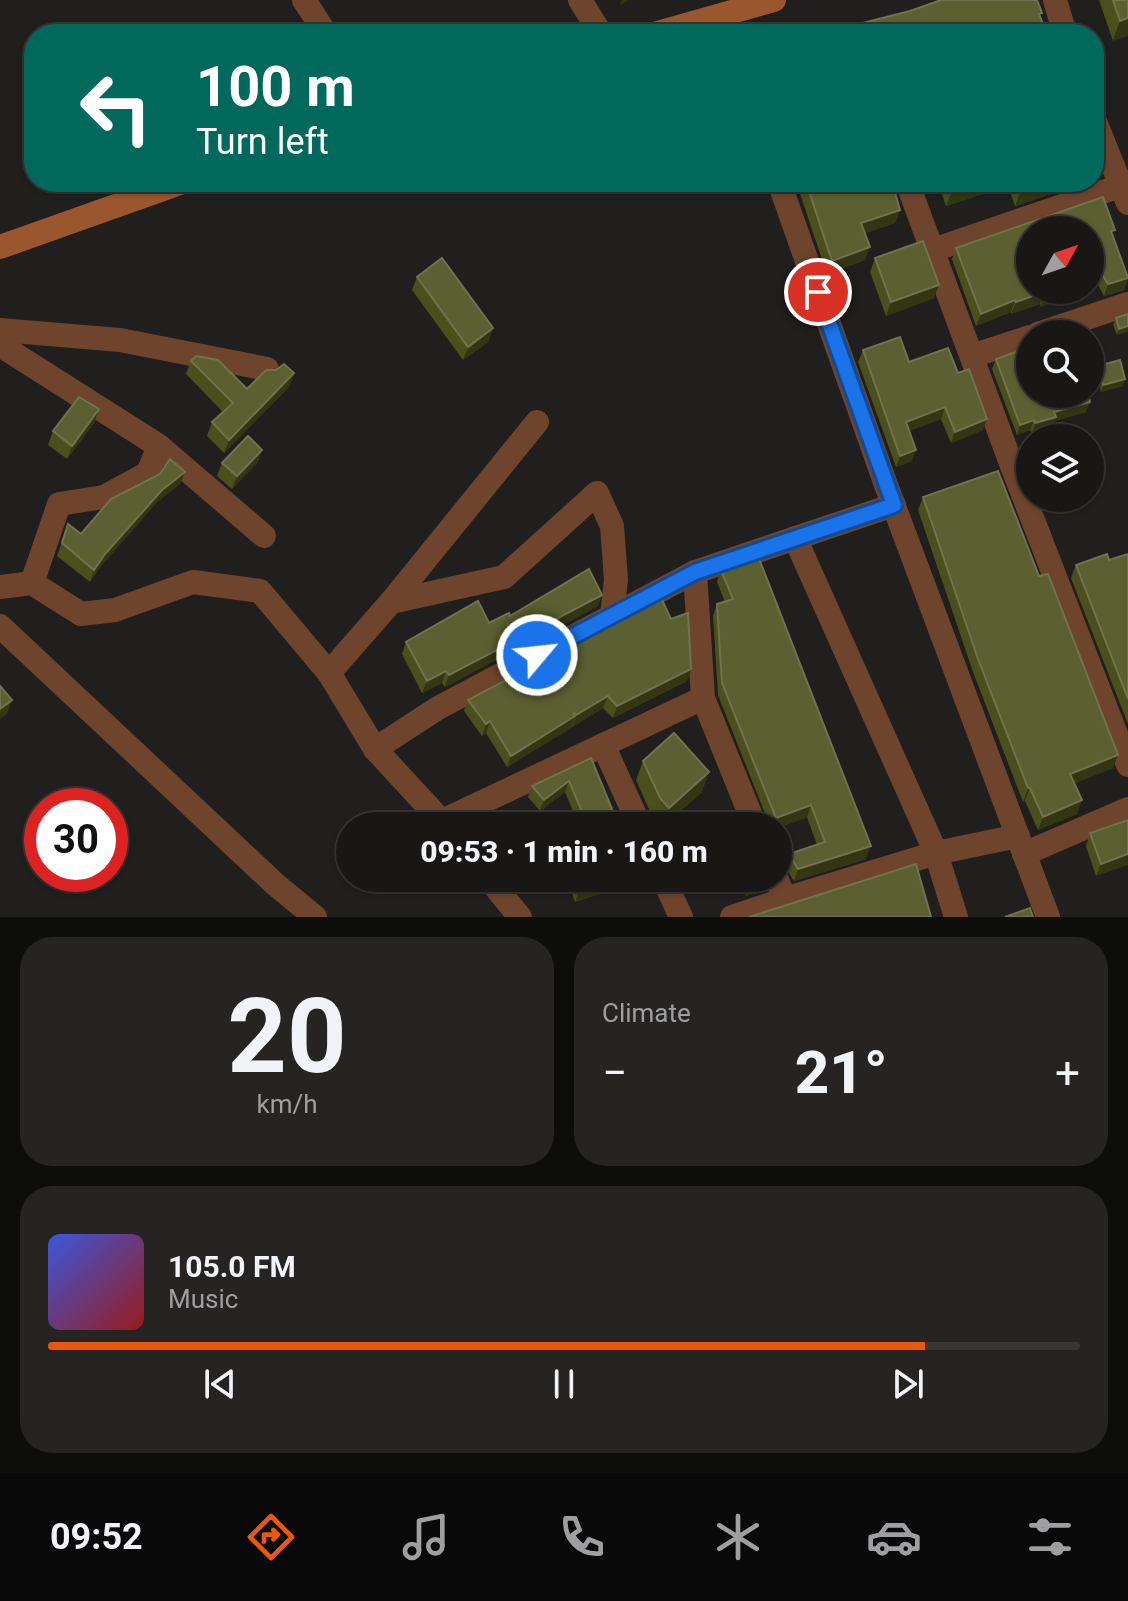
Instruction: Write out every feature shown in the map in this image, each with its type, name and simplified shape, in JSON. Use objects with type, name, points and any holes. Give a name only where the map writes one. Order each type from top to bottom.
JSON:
[{"type":"main road","points":[[725,24],[774,0]]},
{"type":"main road","points":[[0,247],[155,192]]},
{"type":"street","points":[[304,0],[320,24]]},
{"type":"street","points":[[580,0],[595,24]]},
{"type":"street","points":[[1055,0],[1062,24]]},
{"type":"street","points":[[933,250],[1124,195],[1104,144]]},
{"type":"street","points":[[783,192],[894,505],[1048,917]]},
{"type":"street","points":[[911,192],[1128,765]]},
{"type":"street","points":[[1080,320],[1128,304]]},
{"type":"street","points":[[0,330],[120,340],[267,369]]},
{"type":"street","points":[[972,356],[1016,342]]},
{"type":"street","points":[[0,345],[159,446],[264,536]]},
{"type":"street","points":[[329,673],[391,602],[537,422]]},
{"type":"street","points":[[32,583],[59,504],[104,497],[148,473],[159,446]]},
{"type":"street","points":[[391,602],[504,577],[597,493],[612,526],[616,580],[612,615]]},
{"type":"street","points":[[375,749],[438,708],[695,572],[894,505]]},
{"type":"street","points":[[795,538],[936,853],[956,917]]},
{"type":"street","points":[[695,572],[703,698],[749,812]]},
{"type":"street","points":[[0,587],[32,583],[81,614],[115,610],[193,582],[260,591],[329,673],[375,749],[433,812]]},
{"type":"street","points":[[0,626],[275,884],[315,917]]},
{"type":"street","points":[[468,812],[703,698]]},
{"type":"street","points":[[603,745],[634,812]]},
{"type":"street","points":[[792,886],[936,853],[1021,845],[1128,809]]},
{"type":"street","points":[[499,892],[520,917]]},
{"type":"street","points":[[669,892],[681,917]]},
{"type":"street","points":[[732,917],[774,892]]},
{"type":"building","points":[[941,0],[1037,0],[1043,24],[859,24]]},
{"type":"building","points":[[1113,0],[1128,0],[1128,18],[1120,21]]},
{"type":"building","points":[[809,192],[895,192],[900,210],[861,223],[870,247],[832,261]]},
{"type":"building","points":[[1103,197],[1128,278],[1108,284],[1104,277],[1104,216],[1048,216]]},
{"type":"building","points":[[1016,227],[1016,302],[981,314],[956,248]]},
{"type":"building","points":[[923,241],[939,285],[891,302],[875,258]]},
{"type":"building","points":[[442,258],[493,328],[468,347],[417,277]]},
{"type":"building","points":[[1128,314],[1128,326],[1119,329],[1116,318]]},
{"type":"building","points":[[900,337],[909,362],[948,348],[958,373],[969,369],[987,419],[955,432],[945,407],[906,422],[916,450],[900,456],[863,350]]},
{"type":"building","points":[[1016,352],[1016,408],[1068,408],[1054,412],[1056,417],[1020,424],[996,359]]},
{"type":"building","points":[[196,356],[218,360],[247,389],[266,370],[276,370],[284,364],[294,373],[229,440],[212,422],[233,403],[191,361]]},
{"type":"building","points":[[1120,360],[1125,379],[1104,385],[1104,364]]},
{"type":"building","points":[[79,397],[99,409],[72,446],[53,431]]},
{"type":"building","points":[[248,436],[262,450],[237,476],[222,463]]},
{"type":"building","points":[[170,459],[185,472],[162,490],[94,570],[62,543],[68,524],[81,534],[111,499],[160,474]]},
{"type":"building","points":[[998,471],[1039,576],[1048,574],[1118,755],[1070,774],[1082,800],[1043,817],[1028,788],[978,659],[923,497]]},
{"type":"building","points":[[1107,554],[1109,560],[1128,554],[1128,699],[1076,565]]},
{"type":"building","points":[[758,556],[871,846],[798,869],[792,859],[792,853],[825,842],[811,805],[792,812],[774,812],[722,683],[717,604],[733,599],[721,570]]},
{"type":"building","points":[[589,569],[602,595],[449,675],[446,671],[427,681],[406,642],[478,601],[489,623],[509,613],[510,616]]},
{"type":"building","points":[[661,598],[671,619],[688,613],[691,669],[617,706],[608,696],[576,715],[573,712],[575,716],[511,756],[490,721],[486,724],[468,700]]},
{"type":"building","points":[[0,686],[12,700],[0,709]]},
{"type":"building","points":[[674,733],[709,772],[669,808],[660,798],[643,761]]},
{"type":"building","points":[[591,758],[613,812],[582,812],[569,781],[544,800],[532,786]]},
{"type":"building","points":[[1128,820],[1128,854],[1101,864],[1090,833]]},
{"type":"building","points":[[916,864],[931,917],[749,917]]},
{"type":"building","points":[[1030,908],[1033,917],[1005,917]]},
{"type":"route","points":[[537,655],[695,572],[894,505],[818,292]]}]
